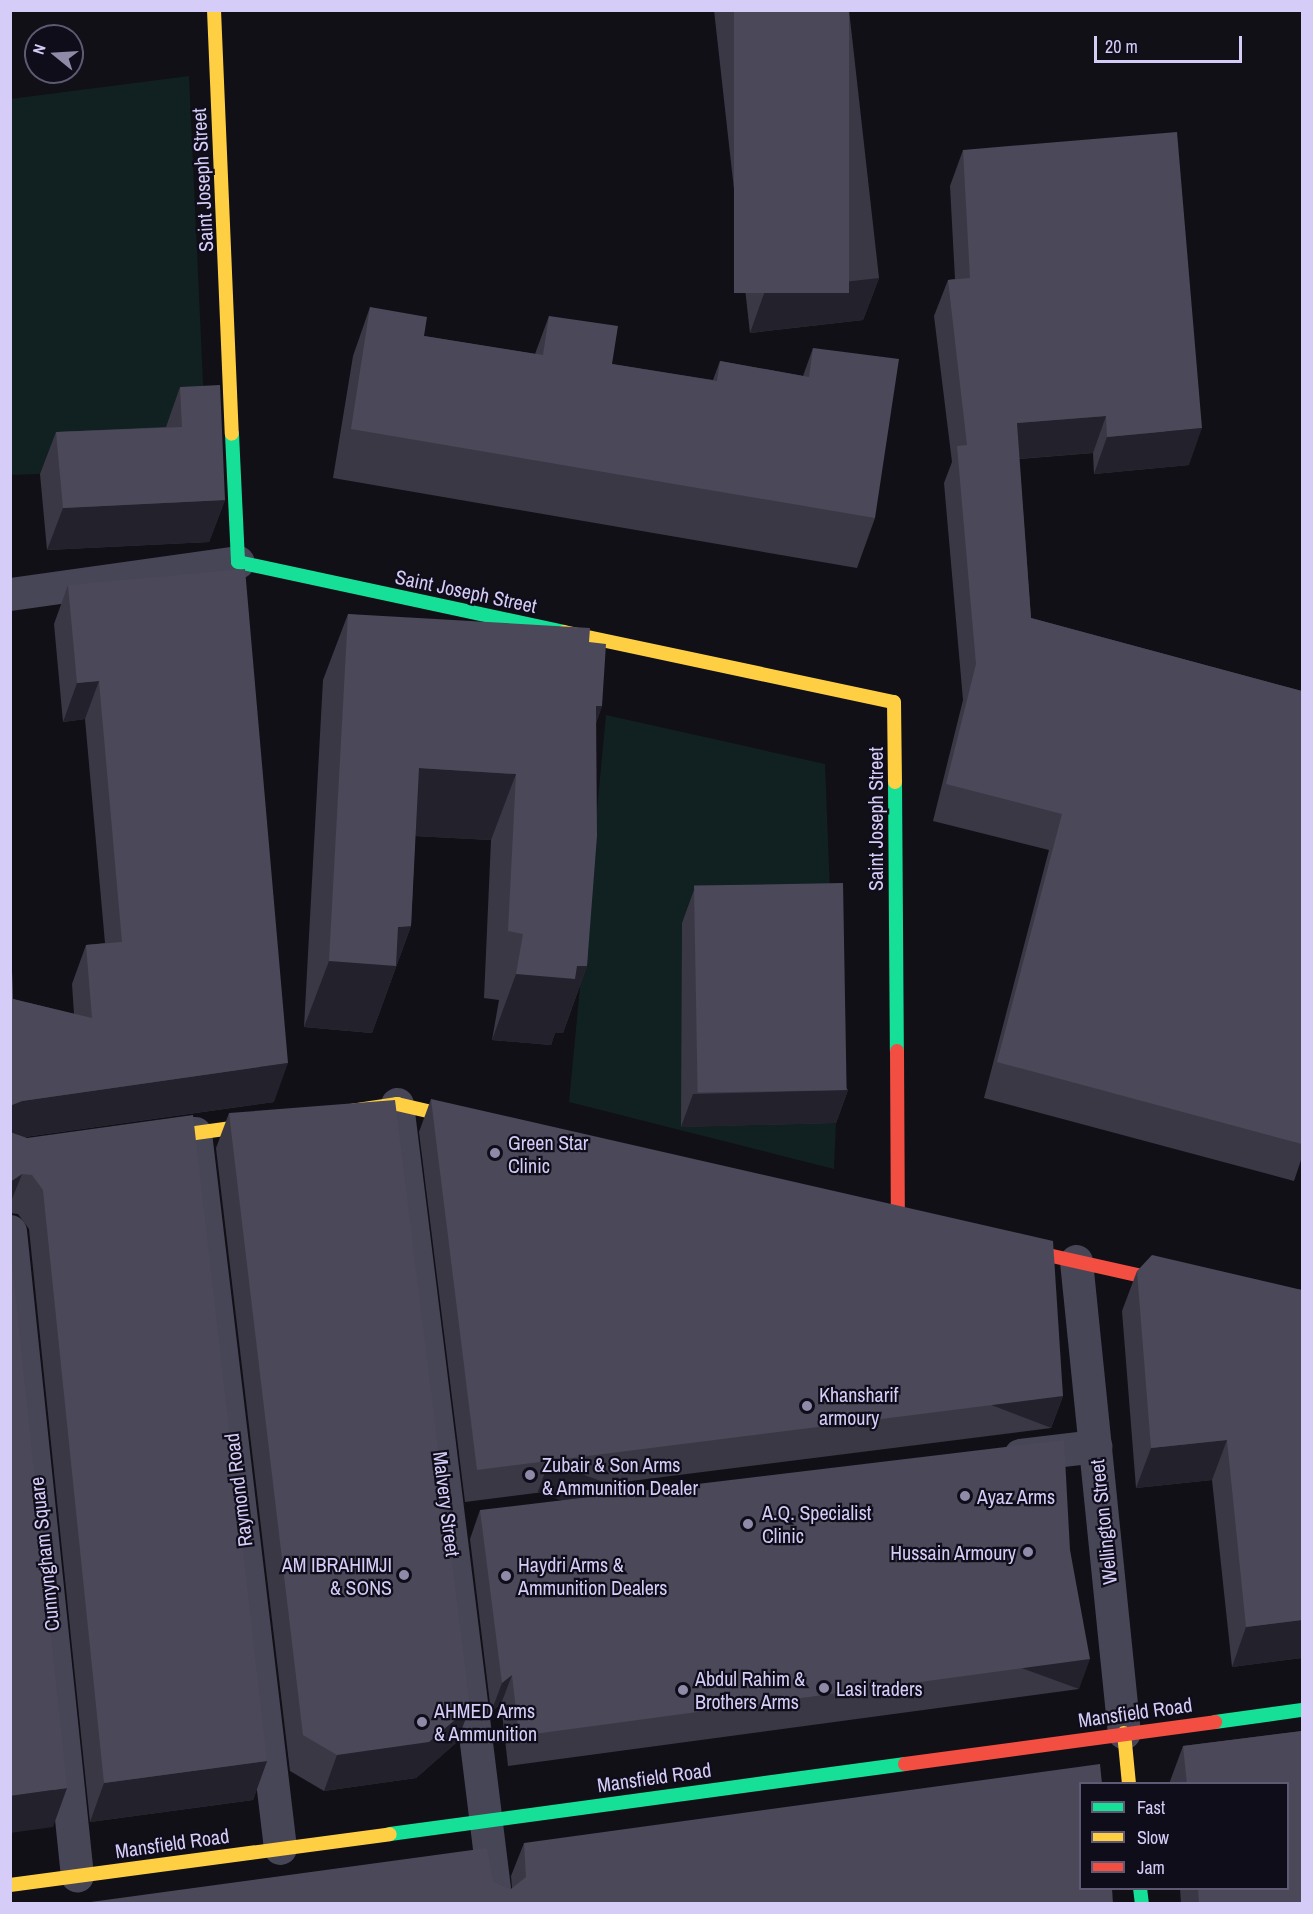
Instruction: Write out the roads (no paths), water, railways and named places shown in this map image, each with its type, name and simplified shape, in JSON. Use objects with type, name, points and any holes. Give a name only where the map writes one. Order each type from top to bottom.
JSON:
[{"type":"street","name":"Saint Joseph Street","points":[[214,10],[238,562],[894,702],[897,1221]]},
{"type":"street","points":[[10,594],[238,562]]},
{"type":"street","points":[[338,1113],[397,1104],[490,1126]]},
{"type":"street","name":"Malvery Street","points":[[397,1104],[496,1904]]},
{"type":"street","points":[[137,1141],[278,1121]]},
{"type":"street","name":"Raymond Road","points":[[195,1133],[280,1848]]},
{"type":"street","name":"Cunnyngham Square","points":[[10,1232],[77,1876]]},
{"type":"street","points":[[998,1244],[1192,1288]]},
{"type":"street","name":"Wellington Street","points":[[1076,1261],[1129,1782]]},
{"type":"street","points":[[989,1458],[1095,1446]]},
{"type":"street","points":[[449,1523],[484,1519]]},
{"type":"street","name":"Mansfield Road","points":[[10,1885],[1302,1710]]},
{"type":"place","name":"Green Star Clinic","points":[[495,1153]]},
{"type":"place","name":"Khansharif armoury","points":[[807,1406]]},
{"type":"place","name":"Zubair & Son Arms & Ammunition Dealer","points":[[530,1475]]},
{"type":"place","name":"Ayaz Arms","points":[[965,1496]]},
{"type":"place","name":"A.Q. Specialist Clinic","points":[[748,1524]]},
{"type":"place","name":"Hussain Armoury","points":[[1028,1552]]},
{"type":"place","name":"AM IBRAHIMJI & SONS","points":[[404,1575]]},
{"type":"place","name":"Haydri Arms & Ammunition Dealers","points":[[506,1576]]},
{"type":"place","name":"Lasi traders","points":[[824,1688]]},
{"type":"place","name":"Abdul Rahim & Brothers Arms","points":[[683,1690]]},
{"type":"place","name":"AHMED Arms & Ammunition","points":[[422,1722]]}]
